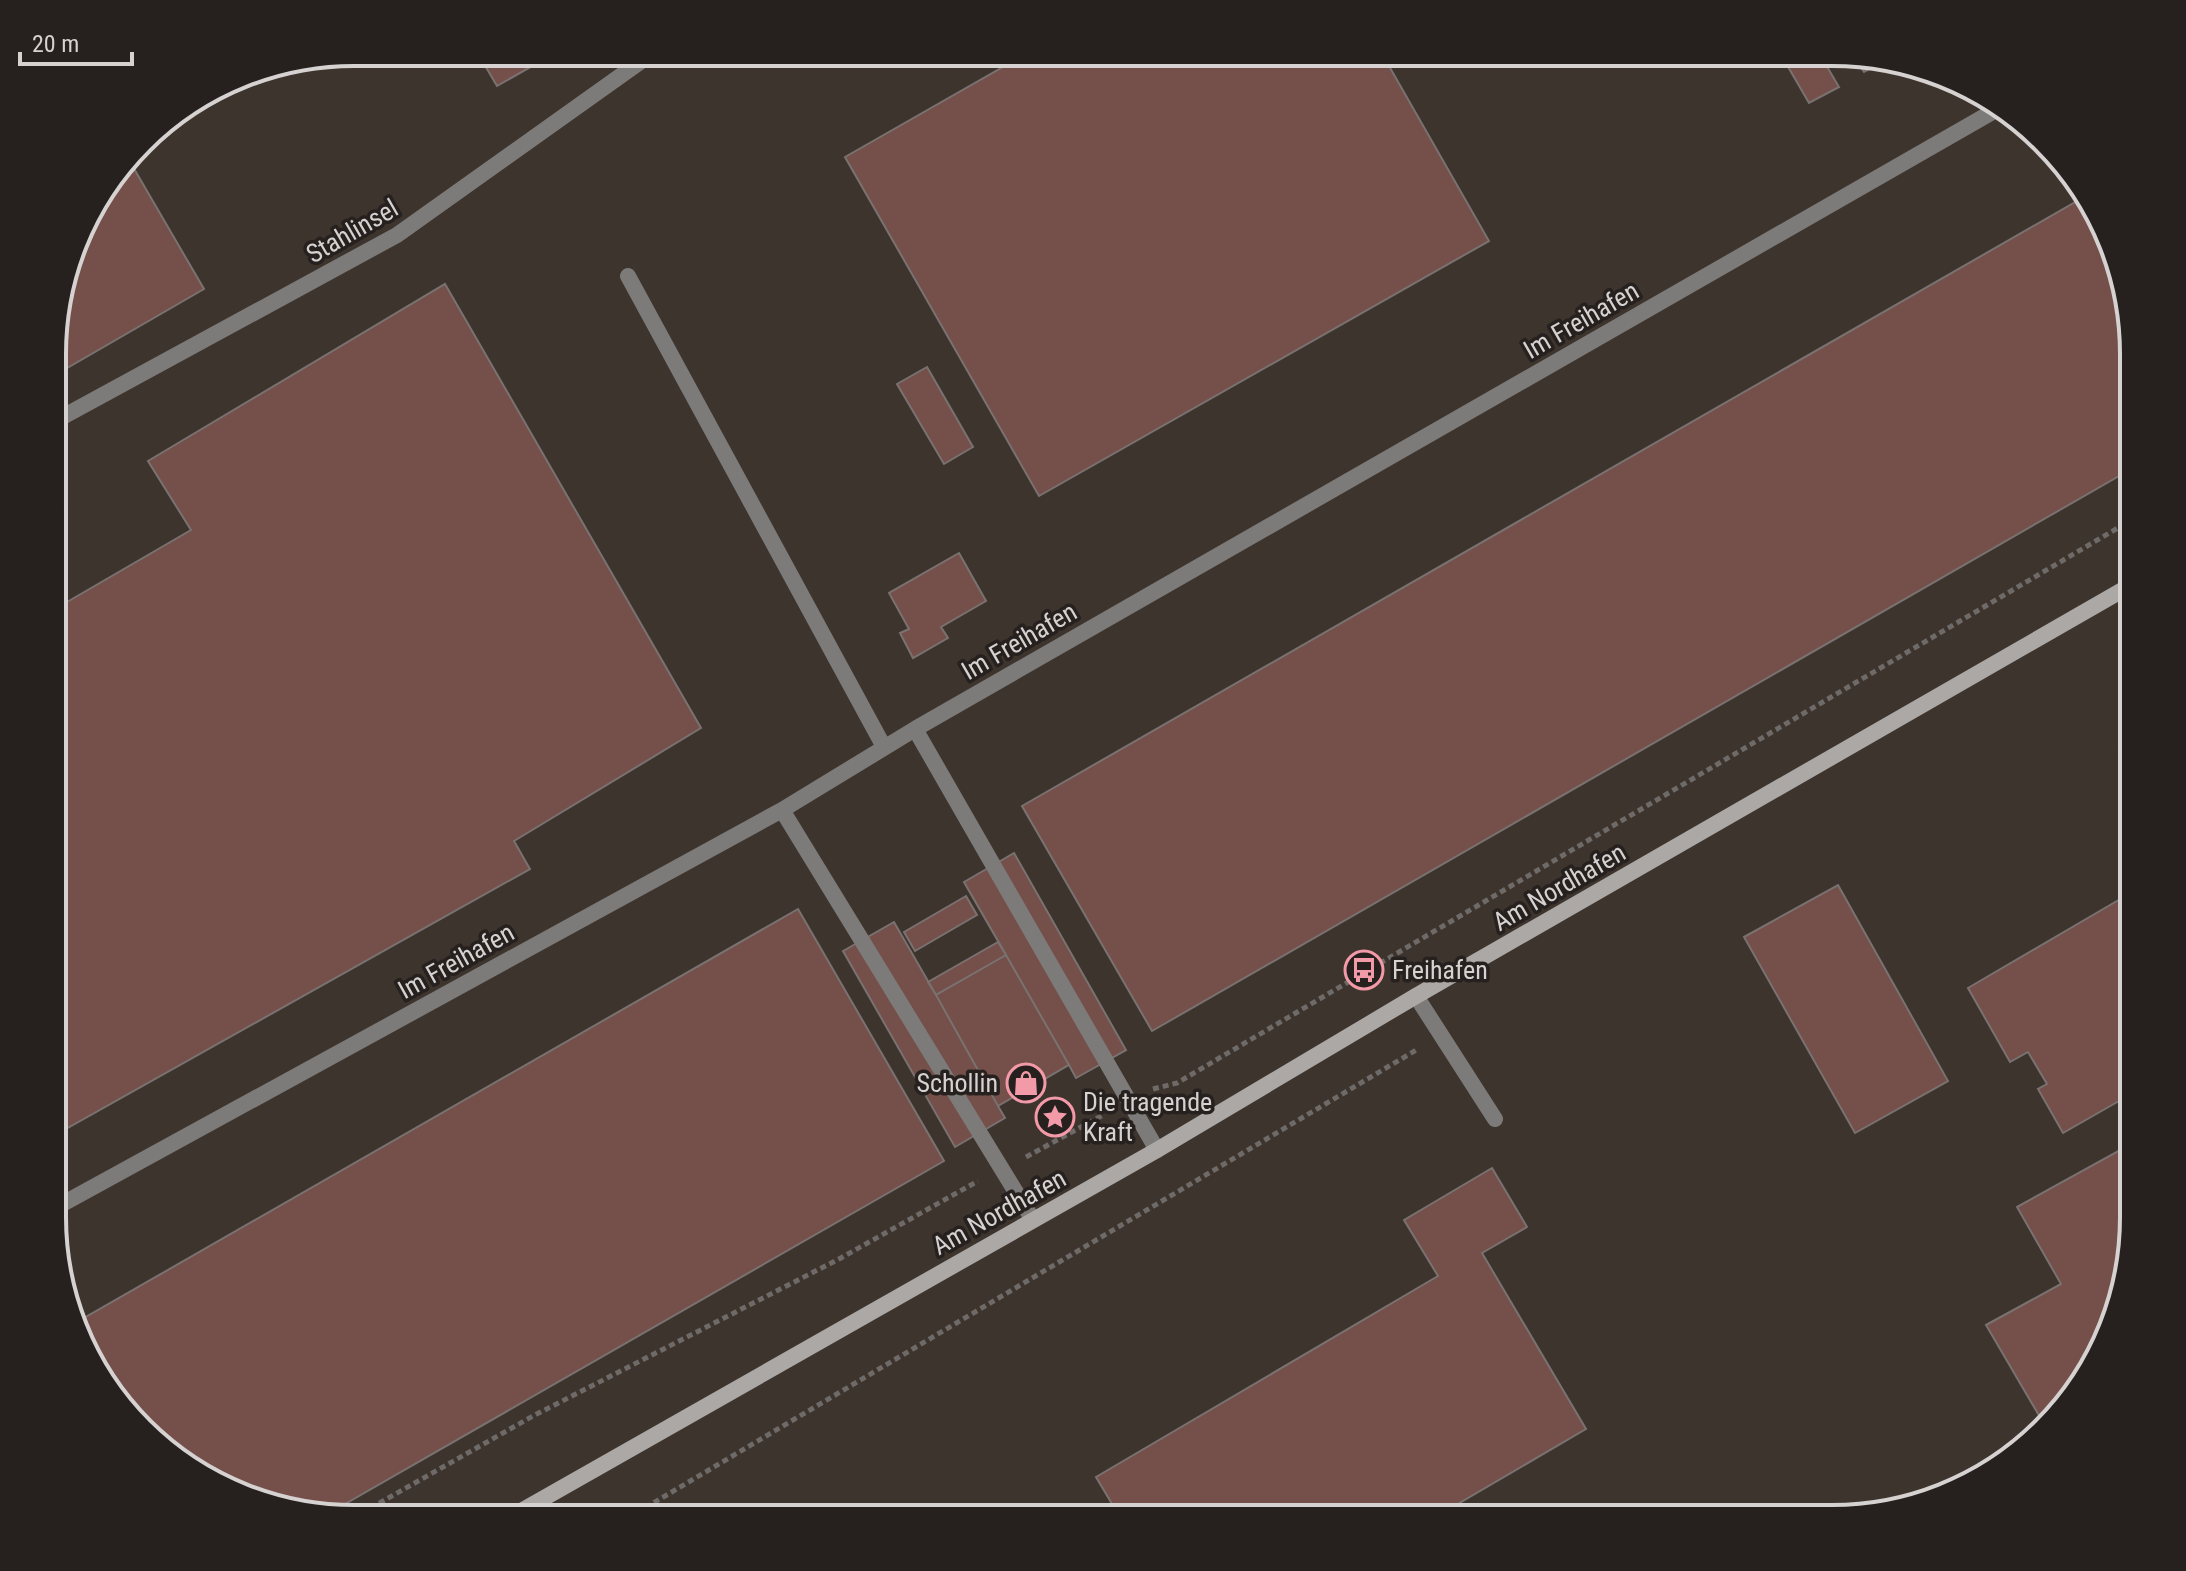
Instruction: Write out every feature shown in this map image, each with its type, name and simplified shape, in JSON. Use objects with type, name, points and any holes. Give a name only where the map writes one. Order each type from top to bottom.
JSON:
[{"type":"main road","name":"Am Nordhafen","points":[[532,1505],[1157,1150],[1416,996],[2120,591]]},
{"type":"street","name":"Stahlinsel","points":[[66,415],[397,235],[634,66]]},
{"type":"street","name":"Im Freihafen","points":[[66,1202],[782,810],[915,729],[1990,114]]},
{"type":"street","points":[[628,276],[884,747]]},
{"type":"street","points":[[915,729],[1157,1150]]},
{"type":"street","points":[[782,810],[1033,1220]]},
{"type":"street","points":[[1416,996],[1495,1119]]},
{"type":"path","points":[[376,1505],[533,1416],[839,1259],[1129,1101],[1163,1084],[1177,1083],[2120,527]]},
{"type":"path","points":[[650,1505],[1441,1036]]},
{"type":"shaded area","points":[[1832,66],[1870,68],[1925,81],[1976,105],[2007,125],[2049,164],[2090,227],[2110,279],[2118,316],[2120,354],[2118,1255],[2098,1327],[2061,1392],[2022,1434],[1959,1475],[1907,1495],[1870,1503],[1832,1505],[354,1505],[316,1503],[261,1490],[210,1466],[179,1446],[137,1407],[105,1361],[81,1310],[68,1255],[68,316],[81,261],[96,227],[125,179],[150,150],[194,115],[244,88],[279,76],[335,67]]},
{"type":"building","points":[[485,66],[532,66],[497,86]]},
{"type":"building","points":[[1004,66],[1389,66],[1489,241],[1039,496],[845,157]]},
{"type":"building","points":[[1788,66],[1827,66],[1839,87],[1809,103]]},
{"type":"building","points":[[134,168],[204,289],[66,369],[68,316],[81,261],[105,210]]},
{"type":"building","points":[[2076,202],[2081,210],[2105,261],[2118,316],[2120,475],[1152,1031],[1022,806]]},
{"type":"building","points":[[445,284],[701,728],[514,841],[530,869],[66,1129],[66,603],[191,530],[148,461]]},
{"type":"building","points":[[927,367],[973,447],[944,464],[897,384]]},
{"type":"building","points":[[959,553],[986,601],[941,627],[948,638],[913,658],[900,633],[909,629],[889,593]]},
{"type":"building","points":[[1014,853],[1126,1050],[1076,1078],[1069,1065],[998,1106],[1005,1118],[955,1147],[843,951],[894,922],[936,995],[1006,955],[964,882]]},
{"type":"building","points":[[1838,885],[1948,1081],[1855,1133],[1744,937]]},
{"type":"building","points":[[966,896],[977,915],[915,951],[904,932]]},
{"type":"building","points":[[2120,899],[2120,1100],[2063,1133],[2038,1089],[2047,1084],[2028,1052],[2010,1062],[1968,988]]},
{"type":"building","points":[[798,909],[944,1161],[344,1504],[316,1503],[261,1490],[210,1466],[179,1446],[150,1421],[125,1392],[105,1361],[84,1318]]},
{"type":"building","points":[[998,942],[1006,955],[936,995],[928,982]]},
{"type":"building","points":[[1006,955],[1069,1065],[998,1106],[936,995]]},
{"type":"building","points":[[2120,1150],[2118,1255],[2105,1310],[2081,1361],[2040,1417],[1986,1325],[2061,1284],[2017,1207]]},
{"type":"building","points":[[1492,1168],[1527,1227],[1482,1253],[1586,1429],[1456,1505],[1113,1505],[1096,1477],[1438,1276],[1404,1220]]},
{"type":"place","name":"Freihafen","points":[[1364,970]]},
{"type":"place","name":"Schollin","points":[[1026,1083]]},
{"type":"place","name":"Die tragende Kraft","points":[[1055,1117]]}]
